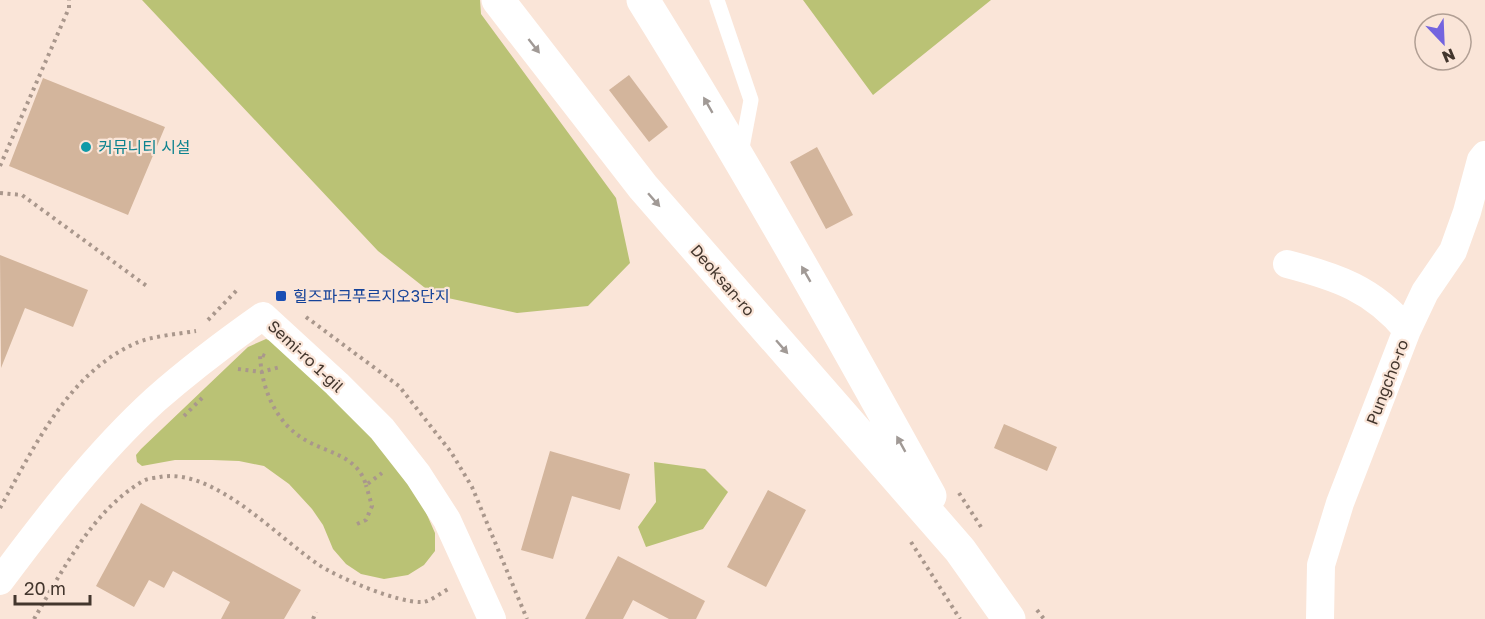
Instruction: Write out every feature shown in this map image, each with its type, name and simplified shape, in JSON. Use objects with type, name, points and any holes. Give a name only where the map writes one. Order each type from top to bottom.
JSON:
[{"type":"main road","name":"Deoksan-ro","points":[[498,0],[643,187],[960,550],[1010,619]]},
{"type":"main road","name":"Deoksan-ro","points":[[643,0],[740,159],[960,550]]},
{"type":"street","name":"Pungcho-ro","points":[[1320,619],[1321,565],[1340,503],[1407,330],[1425,292],[1453,251],[1467,212],[1481,160],[1485,155]]},
{"type":"street","points":[[1287,264],[1317,272],[1366,292],[1391,310],[1407,330]]},
{"type":"street","name":"Semi-ro 1-gil","points":[[0,581],[96,461],[154,401],[227,341],[263,316],[382,429],[418,475],[447,520],[492,619]]},
{"type":"lane","points":[[717,0],[751,99],[740,159]]},
{"type":"path","points":[[0,166],[69,8],[69,0]]},
{"type":"path","points":[[0,193],[22,195],[148,286]]},
{"type":"path","points":[[206,322],[238,288]]},
{"type":"path","points":[[0,508],[48,423],[80,383],[109,359],[138,342],[197,331]]},
{"type":"path","points":[[270,358],[260,354],[261,372],[267,393],[283,423],[303,439],[328,448],[351,462],[363,474],[372,506],[366,520],[357,524]]},
{"type":"path","points":[[234,368],[261,372],[290,364]]},
{"type":"path","points":[[184,416],[209,392]]},
{"type":"path","points":[[366,485],[388,469]]},
{"type":"path","points":[[34,619],[71,557],[113,502],[145,479],[173,474],[210,485],[246,509],[320,566],[358,585],[423,602],[473,574]]},
{"type":"path","points":[[313,619],[316,612]]},
{"type":"green space","points":[[142,0],[480,0],[481,14],[616,198],[630,263],[588,306],[517,313],[434,295],[378,251]]},
{"type":"green space","points":[[803,0],[991,0],[873,95]]},
{"type":"green space","points":[[266,339],[288,348],[353,415],[417,492],[435,533],[435,551],[424,565],[408,575],[384,579],[361,574],[346,564],[333,549],[323,525],[312,509],[289,484],[264,466],[239,461],[212,460],[175,460],[142,466],[137,462],[136,455],[141,449],[248,347]]},
{"type":"green space","points":[[654,462],[705,469],[728,492],[703,529],[646,547],[638,527],[656,502]]},
{"type":"building","points":[[629,75],[668,127],[649,142],[609,90]]},
{"type":"building","name":"커뮤니티 시설","points":[[43,78],[165,127],[128,215],[9,166]]},
{"type":"building","points":[[817,147],[853,215],[826,229],[790,162]]},
{"type":"building","points":[[0,255],[88,290],[73,327],[25,308],[1,368]]},
{"type":"building","points":[[1004,424],[1057,447],[1047,471],[994,448]]},
{"type":"building","points":[[550,451],[630,474],[620,510],[572,496],[553,559],[521,550]]},
{"type":"building","points":[[768,490],[806,510],[766,587],[727,567]]},
{"type":"building","points":[[141,503],[301,590],[284,619],[221,619],[230,602],[173,571],[164,588],[149,580],[134,607],[96,586]]},
{"type":"building","points":[[618,556],[705,601],[696,619],[669,619],[633,600],[623,619],[585,619]]},
{"type":"place","name":"커뮤니티 시설","points":[[86,147]]},
{"type":"place","name":"힐즈파크푸르지오3단지","points":[[281,296]]}]
